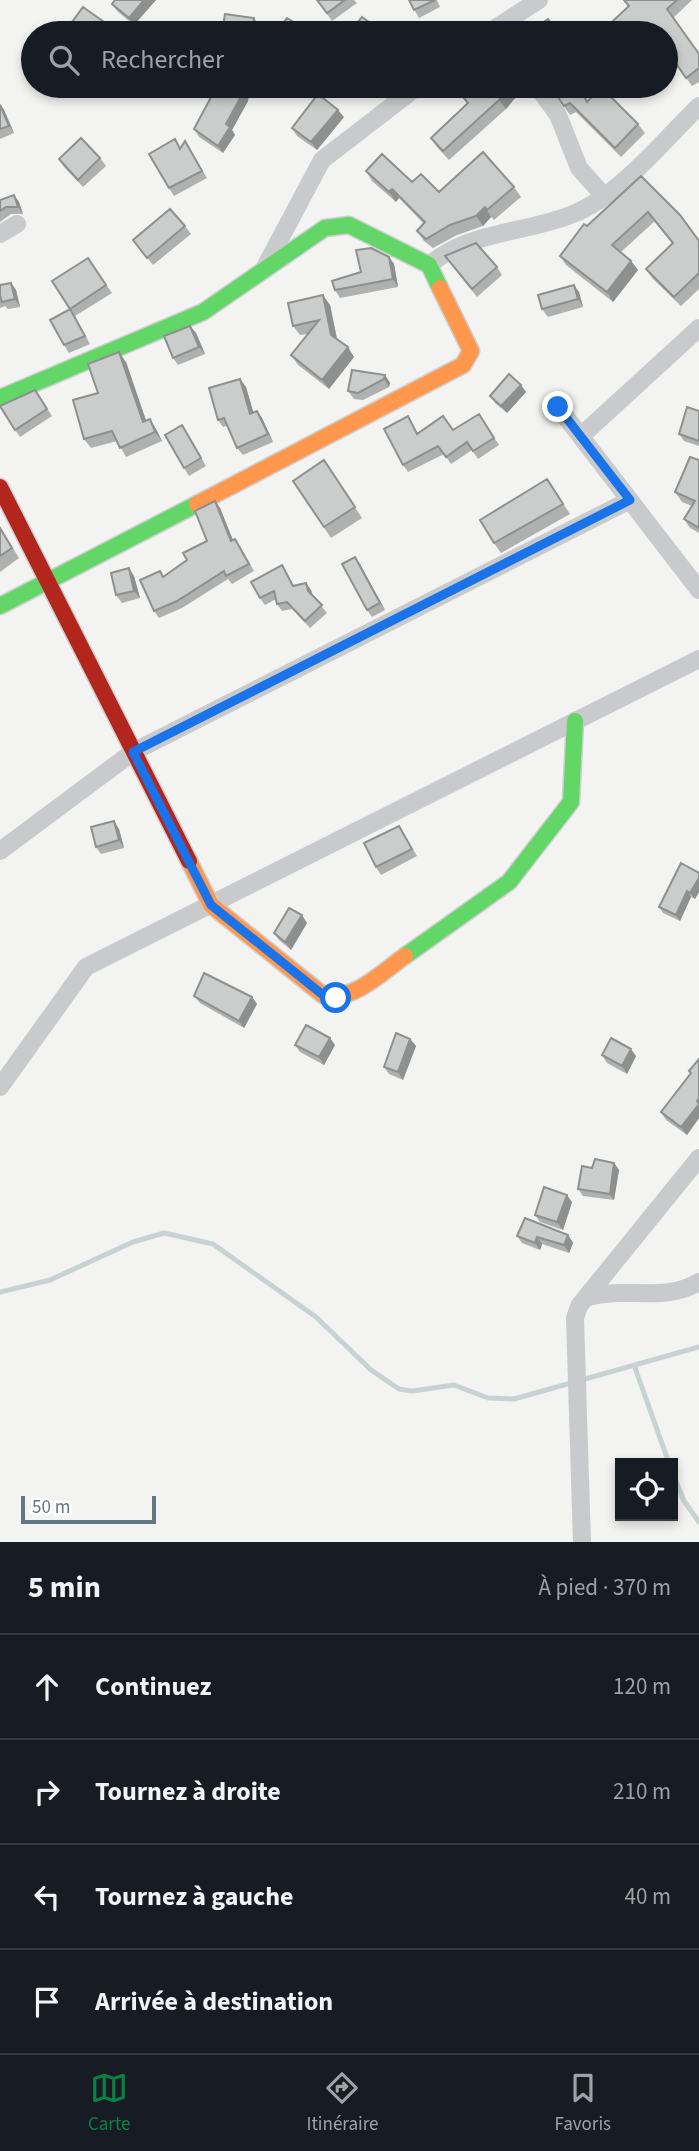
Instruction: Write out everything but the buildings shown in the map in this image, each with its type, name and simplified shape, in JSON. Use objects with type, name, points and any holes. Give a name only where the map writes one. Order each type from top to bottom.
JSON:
[{"type":"street","points":[[509,21],[540,0]]},
{"type":"street","points":[[263,272],[322,160],[402,98]]},
{"type":"street","points":[[546,98],[558,115],[579,168],[604,196]]},
{"type":"street","points":[[429,265],[462,243],[573,214],[604,196],[699,106]]},
{"type":"street","points":[[0,234],[17,224]]},
{"type":"street","points":[[0,398],[167,330],[203,312],[326,228],[337,224],[349,225],[429,265],[471,351],[463,365],[0,606]]},
{"type":"street","points":[[581,436],[699,328]]},
{"type":"street","points":[[558,407],[699,590]]},
{"type":"street","points":[[0,487],[211,905],[323,995],[336,998],[350,994],[479,906],[509,881],[571,802],[575,721]]},
{"type":"street","points":[[0,851],[133,752],[630,500]]},
{"type":"street","points":[[0,1087],[86,967],[699,659]]},
{"type":"street","points":[[582,1542],[575,1318],[579,1306],[699,1158]]},
{"type":"street","points":[[589,1297],[602,1293],[674,1294],[699,1282]]},
{"type":"waterway","points":[[0,1292],[50,1280],[133,1242],[164,1233],[213,1244],[316,1317],[371,1370],[399,1389],[412,1391],[454,1385],[488,1398],[514,1399],[699,1347]]},
{"type":"waterway","points":[[634,1365],[667,1458]]},
{"type":"waterway","points":[[678,1486],[684,1501],[699,1522]]},
{"type":"traffic: fast","points":[[0,398],[203,312],[325,228],[349,225],[429,265],[440,288]]},
{"type":"traffic: fast","points":[[0,606],[197,504]]},
{"type":"traffic: fast","points":[[405,956],[509,882],[571,802],[575,721]]},
{"type":"traffic: slow","points":[[197,504],[463,365],[471,351],[440,288]]},
{"type":"traffic: slow","points":[[189,861],[211,905],[323,995],[334,996],[356,990],[405,956]]},
{"type":"traffic: jam","points":[[0,487],[189,861]]},
{"type":"route","points":[[336,998],[323,995],[211,905],[133,752],[630,500],[558,407]]}]
